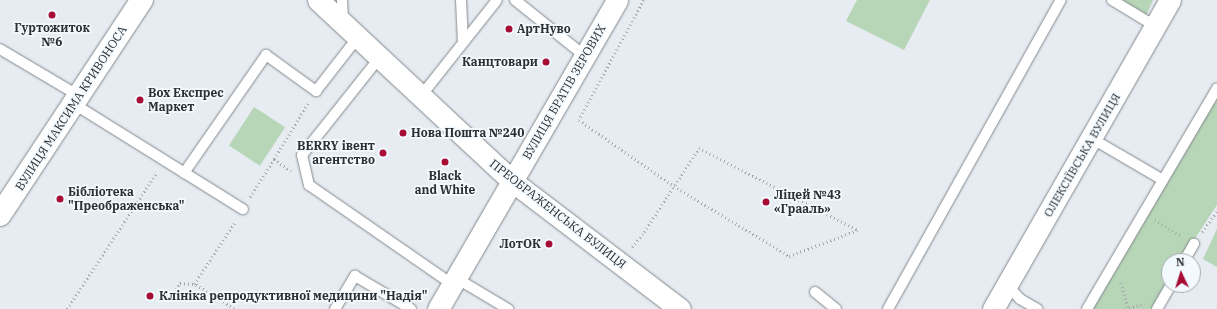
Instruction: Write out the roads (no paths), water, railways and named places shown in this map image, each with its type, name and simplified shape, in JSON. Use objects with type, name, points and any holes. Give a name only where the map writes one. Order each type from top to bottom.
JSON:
[{"type":"street","name":"ВУЛИЦЯ МАКСИМА КРИВОНОСА","points":[[0,215],[142,0]]},
{"type":"street","name":"ПРЕОБРАЖЕНСЬКА ВУЛИЦЯ","points":[[318,0],[512,181],[680,309]]},
{"type":"street","name":"ВУЛИЦЯ БРАТІВ ЗЕРОВИХ","points":[[438,309],[617,0]]},
{"type":"street","name":"ОЛЕКСІЇВСЬКА ВУЛИЦЯ","points":[[993,309],[1170,0]]},
{"type":"lane","points":[[342,0],[343,23]]},
{"type":"lane","points":[[460,0],[463,42]]},
{"type":"lane","points":[[421,96],[497,0]]},
{"type":"lane","points":[[515,0],[585,56]]},
{"type":"lane","points":[[888,309],[1058,2],[1061,0]]},
{"type":"lane","points":[[1112,0],[1155,26]]},
{"type":"lane","points":[[184,173],[266,55],[316,90],[358,37]]},
{"type":"lane","points":[[0,49],[164,161],[243,209]]},
{"type":"lane","points":[[380,58],[302,156],[309,185],[454,281],[508,309]]},
{"type":"lane","points":[[1087,309],[1217,88]]},
{"type":"lane","points":[[1091,138],[1163,180]]},
{"type":"lane","points":[[1189,253],[1194,244]]},
{"type":"lane","points":[[335,309],[355,276],[411,309]]},
{"type":"lane","points":[[1007,285],[1020,299],[1037,309]]},
{"type":"lane","points":[[815,292],[836,309]]},
{"type":"lane","points":[[1157,309],[1166,293]]},
{"type":"place","name":"Гуртожиток №6","points":[[52,15]]},
{"type":"place","name":"АртНуво","points":[[509,29]]},
{"type":"place","name":"Канцтовари","points":[[546,62]]},
{"type":"place","name":"Box Експрес Маркет","points":[[140,100]]},
{"type":"place","name":"Нова Пошта №240","points":[[403,133]]},
{"type":"place","name":"BERRY iвент агентство","points":[[383,153]]},
{"type":"place","name":"Black and White","points":[[445,162]]},
{"type":"place","name":"Бібліотека \"Преображенська\"","points":[[60,199]]},
{"type":"place","name":"Ліцей №43 «Грааль»","points":[[766,202]]},
{"type":"place","name":"ЛотОК","points":[[549,244]]},
{"type":"place","name":"Клініка репродуктивної медицини \"Надія\"","points":[[150,296]]}]
